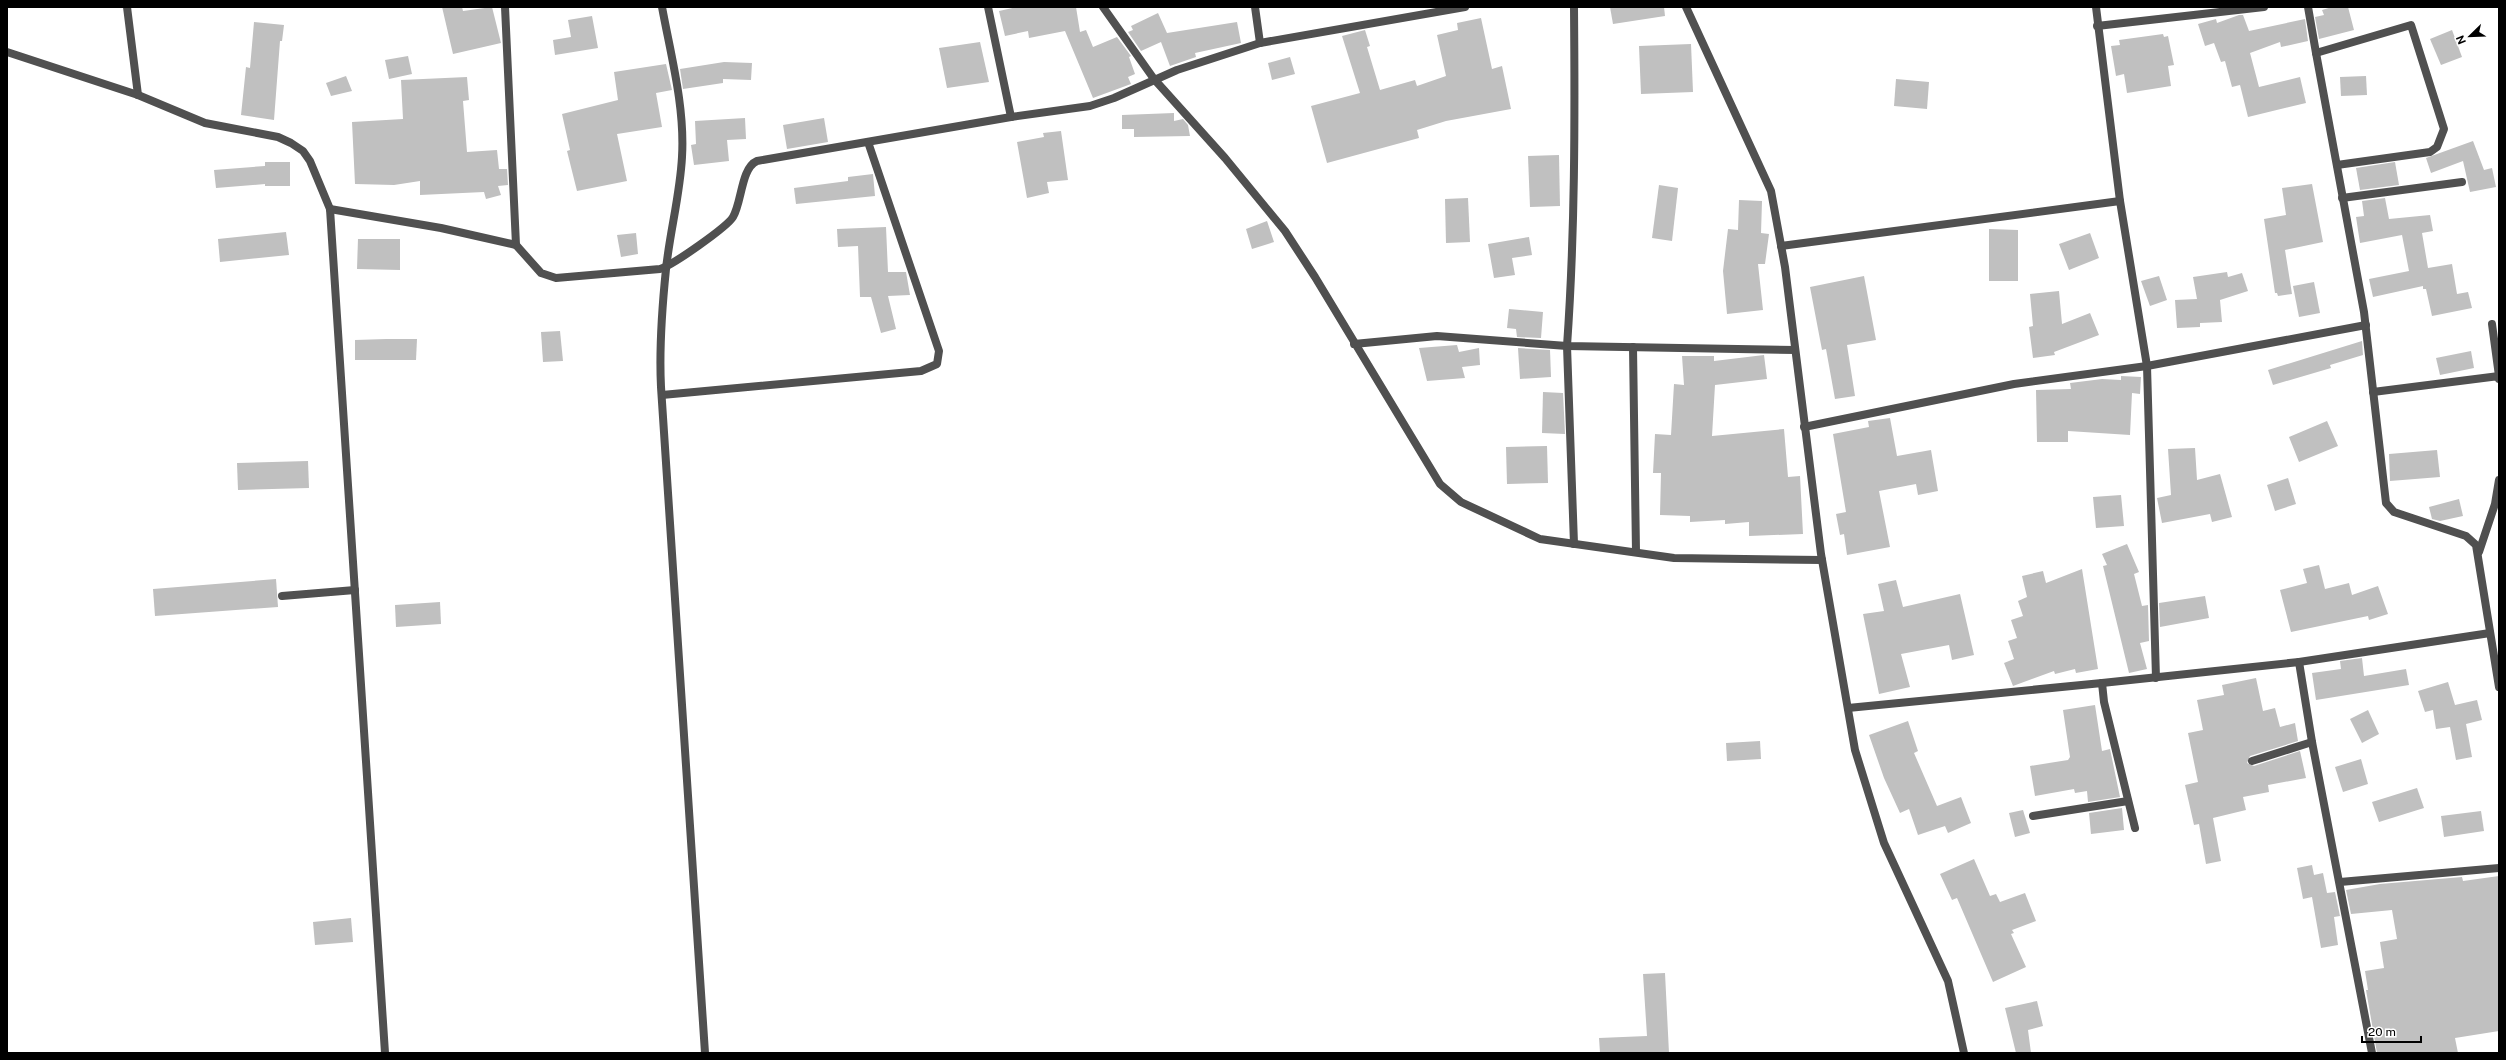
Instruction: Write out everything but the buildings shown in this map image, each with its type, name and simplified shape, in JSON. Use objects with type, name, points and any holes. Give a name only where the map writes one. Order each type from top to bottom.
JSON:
[{"type":"street","points":[[127,7],[138,95]]},
{"type":"street","points":[[505,7],[516,245]]},
{"type":"street","points":[[662,7],[680,105],[682,156],[677,209],[666,267],[660,355],[705,1053]]},
{"type":"street","points":[[988,7],[1011,117]]},
{"type":"street","points":[[1103,7],[1154,79],[1225,158],[1285,232],[1446,491],[1461,502],[1540,539],[1674,558],[1822,560]]},
{"type":"street","points":[[1255,7],[1260,43]]},
{"type":"street","points":[[330,209],[441,228],[516,245],[541,273],[556,278],[666,267],[730,221],[736,210],[747,170],[752,163],[1011,117],[1090,106],[1114,98],[1177,70],[1260,43],[1464,7]]},
{"type":"street","points":[[1574,7],[1575,148],[1572,278],[1567,346],[1574,544]]},
{"type":"street","points":[[1686,7],[1771,191],[1781,246],[1822,560],[1855,750],[1884,843],[1948,981],[1964,1053]]},
{"type":"street","points":[[2096,7],[2097,26],[2120,201],[2147,366],[2156,678]]},
{"type":"street","points":[[2097,26],[2264,7]]},
{"type":"street","points":[[2308,7],[2366,325],[2386,503],[2388,508],[2466,536],[2476,545],[2479,552],[2499,687]]},
{"type":"street","points":[[2316,53],[2411,25],[2444,130],[2437,147],[2430,152],[2337,165]]},
{"type":"street","points":[[7,52],[138,95],[206,123],[278,137],[291,142],[302,151],[310,162],[330,209],[385,1053]]},
{"type":"street","points":[[662,395],[921,371],[938,364],[939,351],[868,142]]},
{"type":"street","points":[[2342,198],[2462,182]]},
{"type":"street","points":[[1781,246],[2120,201]]},
{"type":"street","points":[[2373,392],[2499,377],[2492,324]]},
{"type":"street","points":[[1804,427],[2014,384],[2147,366],[2366,325]]},
{"type":"street","points":[[1354,344],[1437,336],[1567,346],[1795,350]]},
{"type":"street","points":[[1633,347],[1636,552]]},
{"type":"street","points":[[2479,552],[2495,504],[2499,483]]},
{"type":"street","points":[[282,596],[355,590]]},
{"type":"street","points":[[1848,708],[2102,684],[2299,662],[2490,633]]},
{"type":"street","points":[[2299,662],[2312,742],[2372,1053]]},
{"type":"street","points":[[2102,684],[2104,702],[2135,828]]},
{"type":"street","points":[[2252,762],[2312,742]]},
{"type":"street","points":[[2033,816],[2128,801]]},
{"type":"street","points":[[2340,882],[2499,868]]}]
